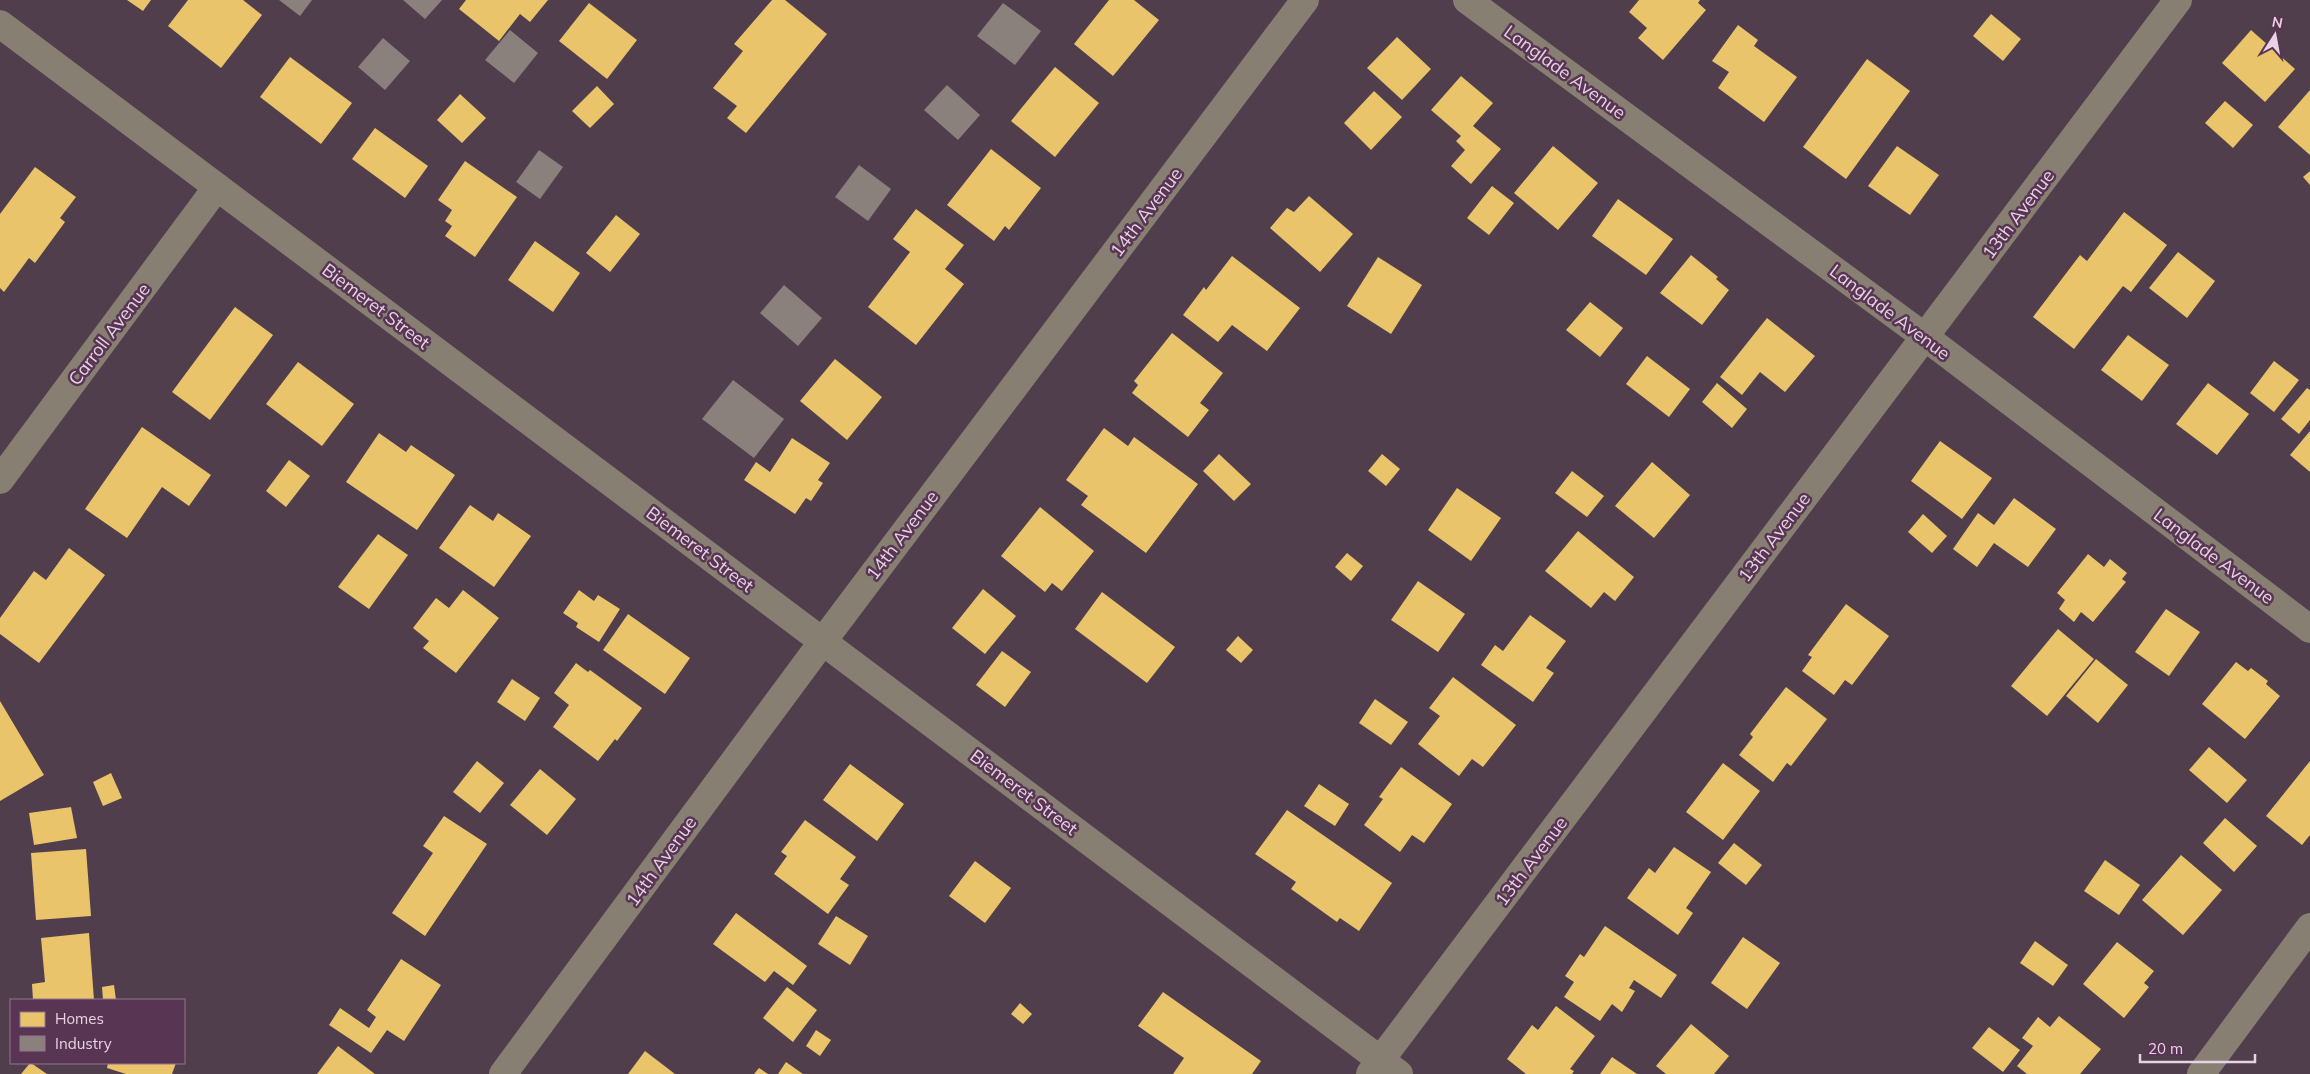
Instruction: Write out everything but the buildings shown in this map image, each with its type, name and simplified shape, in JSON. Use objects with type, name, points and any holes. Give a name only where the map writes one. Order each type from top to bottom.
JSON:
[{"type":"street","name":"14th Avenue","points":[[503,1074],[823,641],[1305,0]]},
{"type":"street","name":"Langlade Avenue","points":[[1467,0],[1925,337],[2310,629]]},
{"type":"street","name":"13th Avenue","points":[[1383,1069],[1925,337],[2178,0]]},
{"type":"street","name":"Biemeret Street","points":[[0,24],[823,641],[1383,1069]]},
{"type":"street","name":"Carroll Avenue","points":[[0,480],[217,187]]},
{"type":"street","points":[[2201,1074],[2310,927]]}]
